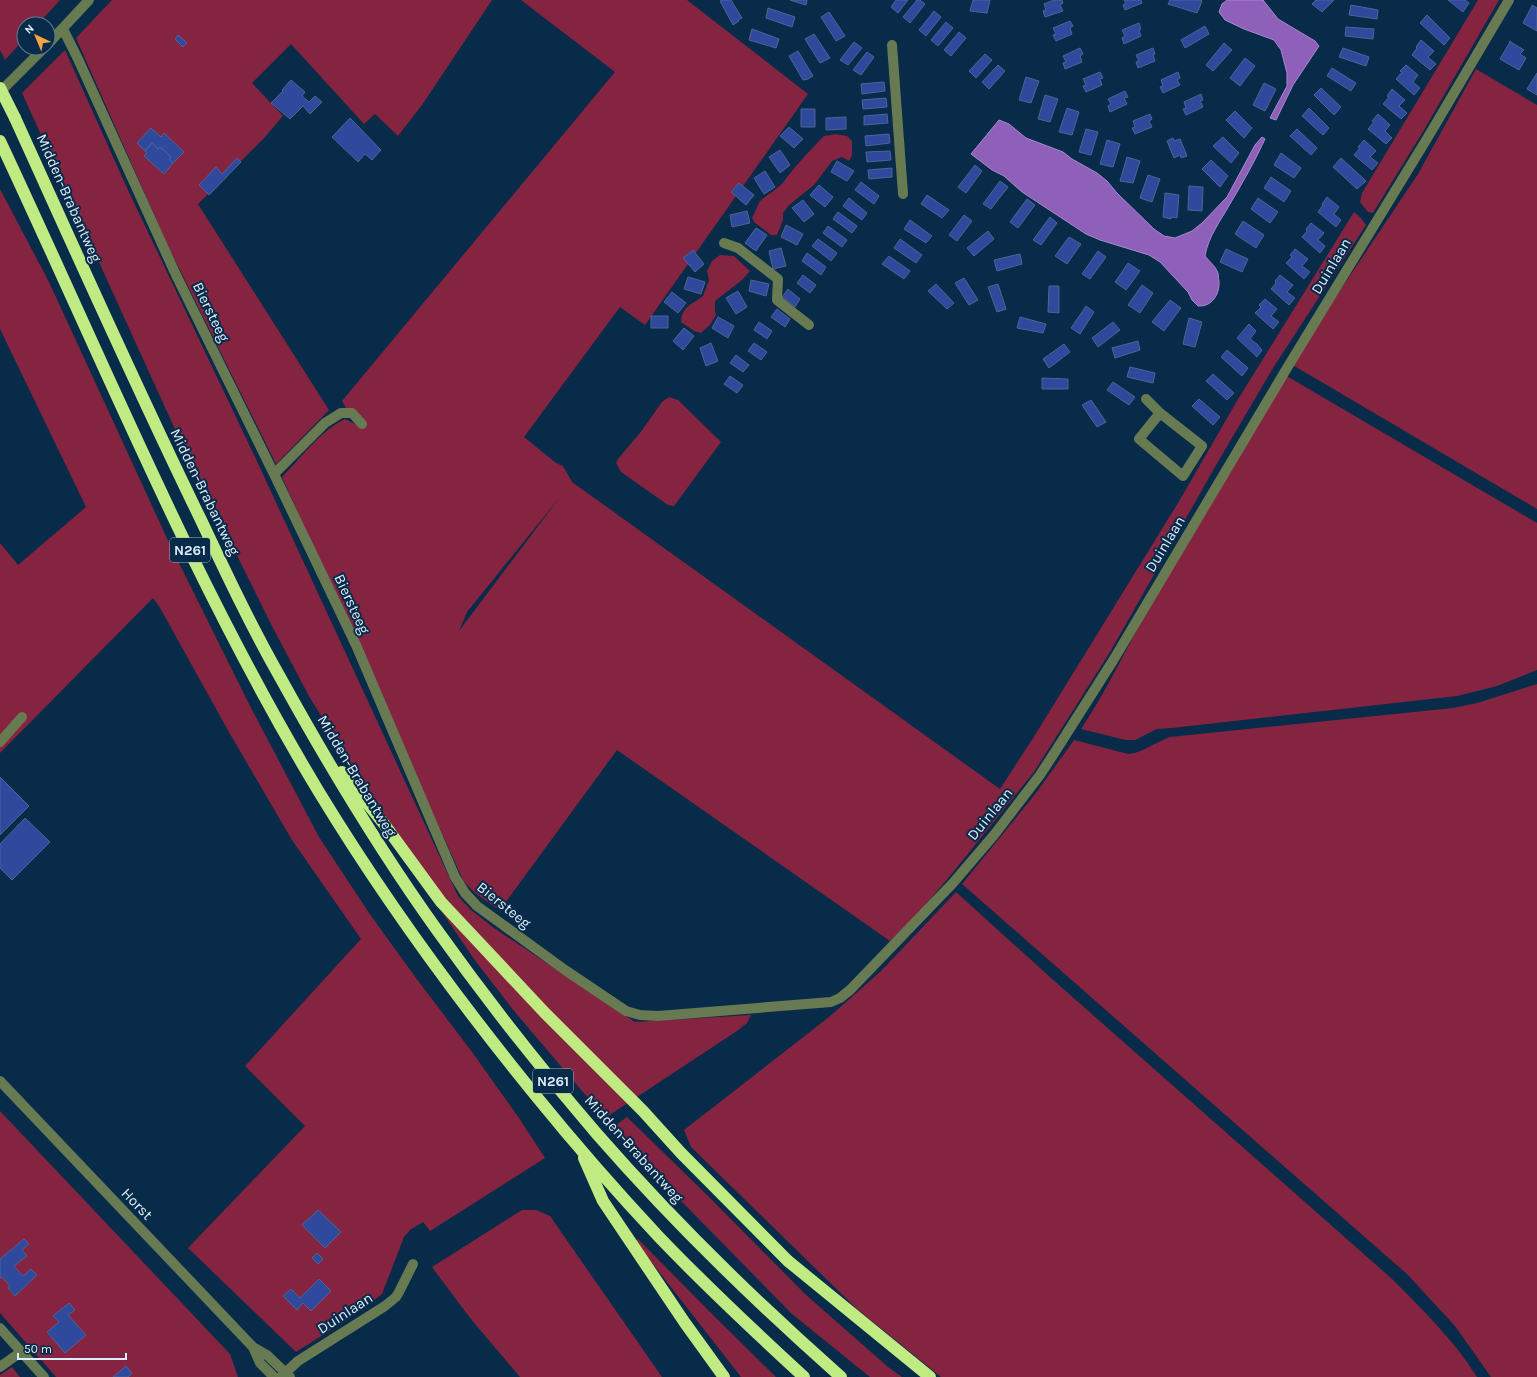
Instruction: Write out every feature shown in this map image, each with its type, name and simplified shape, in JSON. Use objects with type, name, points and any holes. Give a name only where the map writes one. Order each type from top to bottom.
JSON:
[{"type":"highway","name":"Midden-Brabantweg","points":[[0,88],[147,408],[235,591],[277,673],[364,819],[435,927],[510,1028],[580,1114],[604,1142],[683,1226],[746,1290],[841,1377]]},
{"type":"highway","name":"N261","points":[[0,141],[124,412],[214,600],[258,685],[305,768],[389,900],[416,940],[493,1043],[580,1149],[659,1237],[804,1377]]},
{"type":"highway","name":"N261","points":[[317,742],[384,824],[441,902],[545,1013],[643,1111],[686,1159],[788,1261],[930,1377]]},
{"type":"highway","name":"N261","points":[[580,1149],[603,1201],[676,1310],[724,1377]]},
{"type":"street","points":[[56,35],[89,0]]},
{"type":"street","name":"Duinlaan","points":[[759,1008],[831,1002],[840,998],[850,990],[953,883],[994,835],[1040,775],[1114,659],[1287,368],[1428,137],[1509,0]]},
{"type":"street","name":"Biersteeg","points":[[62,29],[78,59],[176,275],[356,645],[455,877],[465,893],[477,906],[497,921],[565,970],[626,1011],[640,1015],[658,1016],[759,1008]]},
{"type":"street","points":[[892,45],[903,194]]},
{"type":"street","points":[[0,92],[36,56]]},
{"type":"street","points":[[724,243],[738,248],[778,279],[777,300],[810,325]]},
{"type":"street","points":[[1146,399],[1160,413],[1202,446],[1183,476],[1139,439],[1160,413]]},
{"type":"street","points":[[274,474],[325,423],[341,413],[352,413],[362,424]]},
{"type":"street","points":[[0,742],[22,717]]},
{"type":"street","name":"Horst","points":[[0,1081],[253,1347],[267,1355],[285,1376]]},
{"type":"street","name":"Duinlaan","points":[[285,1376],[298,1361],[385,1306],[396,1297],[413,1264]]},
{"type":"street","points":[[0,1328],[44,1377]]},
{"type":"street","name":"Horst","points":[[253,1347],[260,1363],[274,1377]]},
{"type":"street","points":[[0,1367],[21,1352]]},
{"type":"shaded area","points":[[0,0],[60,0],[45,16],[16,16],[16,48],[5,60],[0,50]]},
{"type":"shaded area","points":[[112,0],[492,0],[422,105],[398,136],[375,114],[364,124],[291,44],[252,83],[283,116],[265,137],[198,204],[329,410],[276,464],[167,244],[76,38]]},
{"type":"shaded area","points":[[521,0],[687,0],[808,94],[645,325],[620,307],[524,437],[556,463],[563,466],[572,482],[1000,789],[1178,503],[1237,401],[1354,212],[1366,225],[1273,368],[1110,652],[1034,772],[950,876],[914,918],[890,941],[617,750],[500,910],[480,896],[463,880],[282,477],[319,437],[336,424],[345,419],[355,424],[342,401],[615,72]],"holes":[[[560,497],[459,631],[467,612]]]},
{"type":"shaded area","points":[[1227,0],[1263,0],[1278,19],[1315,41],[1319,46],[1293,85],[1276,120],[1270,118],[1287,86],[1287,73],[1281,50],[1274,40],[1225,20],[1219,12],[1222,4]]},
{"type":"shaded area","points":[[1478,0],[1499,0],[1424,130],[1373,213],[1368,212],[1360,202],[1362,193]]},
{"type":"shaded area","points":[[65,50],[128,190],[255,457],[458,896],[471,910],[494,928],[635,1022],[751,1015],[747,1023],[737,1031],[605,1118],[514,1011],[474,959],[444,915],[310,698],[274,630],[184,449],[22,93]]},
{"type":"shaded area","points":[[1476,69],[1537,105],[1537,509],[1291,364],[1418,174]]},
{"type":"shaded area","points":[[999,120],[1009,124],[1026,138],[1063,152],[1072,159],[1097,173],[1107,181],[1117,193],[1154,229],[1164,236],[1175,238],[1192,231],[1202,223],[1227,197],[1255,145],[1262,137],[1265,139],[1249,172],[1215,229],[1209,242],[1205,256],[1218,272],[1219,281],[1218,291],[1214,299],[1203,306],[1198,306],[1192,300],[1188,292],[1160,262],[1149,255],[1100,240],[1086,234],[1022,192],[1004,176],[992,170],[971,154]]},
{"type":"shaded area","points":[[836,134],[847,136],[852,141],[852,155],[849,161],[842,157],[832,161],[814,185],[789,205],[783,213],[783,220],[777,235],[771,235],[754,222],[752,218],[760,201],[781,185],[795,167],[824,136]]},
{"type":"shaded area","points":[[0,189],[49,282],[171,547],[249,704],[319,837],[369,913],[472,1052],[519,1118],[545,1158],[430,1231],[423,1222],[410,1230],[404,1237],[382,1294],[359,1312],[296,1352],[188,1248],[305,1126],[245,1066],[361,939],[292,840],[230,734],[159,606],[153,598],[0,753],[0,543],[18,565],[86,507],[0,329]]},
{"type":"shaded area","points":[[720,255],[734,256],[750,271],[742,280],[715,301],[716,315],[710,325],[701,333],[694,331],[681,322],[683,312],[703,296],[709,280],[707,271],[712,261]]},
{"type":"shaded area","points":[[1285,375],[1537,523],[1537,670],[1497,686],[1457,696],[1157,729],[1135,740],[1126,740],[1081,729],[1091,714],[1184,547]]},
{"type":"shaded area","points":[[669,397],[678,400],[721,442],[674,506],[668,505],[621,472],[616,463],[662,402]]},
{"type":"shaded area","points":[[1537,684],[1537,1377],[1491,1377],[1455,1326],[1407,1274],[962,884],[1036,793],[1074,740],[1128,754],[1144,750],[1170,737],[1453,708],[1477,703]]},
{"type":"shaded area","points":[[956,892],[1051,978],[1391,1278],[1426,1313],[1447,1337],[1477,1377],[941,1377],[857,1309],[691,1147],[684,1130],[829,1017],[880,972]]},
{"type":"shaded area","points":[[0,1111],[230,1354],[238,1377],[56,1377],[0,1313]]},
{"type":"shaded area","points":[[627,1117],[805,1294],[888,1367],[902,1377],[870,1377],[792,1314],[635,1154],[612,1128]]},
{"type":"shaded area","points":[[522,1210],[536,1210],[550,1216],[662,1377],[520,1377],[470,1318],[432,1267]]},
{"type":"shaded area","points":[[638,1239],[776,1377],[741,1377],[635,1241]]},
{"type":"shaded area","points":[[12,1367],[20,1377],[0,1377],[0,1375]]},
{"type":"building","points":[[731,0],[742,18],[733,25],[720,1]]},
{"type":"building","points":[[790,0],[807,0],[806,5]]},
{"type":"building","points":[[896,0],[908,0],[898,13],[891,7]]},
{"type":"building","points":[[917,0],[920,0],[925,4],[910,23],[903,17]]},
{"type":"building","points":[[973,0],[990,0],[987,13],[970,11]]},
{"type":"building","points":[[1054,0],[1062,0],[1063,3],[1060,5],[1063,11],[1045,17],[1043,11],[1046,10],[1044,4]]},
{"type":"building","points":[[1124,0],[1141,0],[1142,3],[1125,10],[1123,5],[1126,3]]},
{"type":"building","points":[[1170,0],[1202,1],[1197,13],[1168,4]]},
{"type":"building","points":[[1316,0],[1334,0],[1322,12],[1312,4]]},
{"type":"building","points":[[1448,0],[1465,0],[1469,3],[1463,12]]},
{"type":"building","points":[[1351,5],[1378,10],[1377,19],[1349,15]]},
{"type":"building","points":[[1532,5],[1537,8],[1537,31],[1523,23]]},
{"type":"building","points":[[768,8],[795,17],[792,27],[766,18]]},
{"type":"building","points":[[934,11],[941,17],[926,36],[919,30]]},
{"type":"building","points":[[829,12],[845,36],[836,41],[821,17]]},
{"type":"building","points":[[1427,15],[1450,38],[1444,45],[1420,23]]},
{"type":"building","points":[[1070,21],[1073,26],[1070,28],[1072,34],[1056,41],[1053,35],[1056,34],[1053,28]]},
{"type":"building","points":[[946,22],[953,28],[938,46],[931,40]]},
{"type":"building","points":[[1139,23],[1141,36],[1124,44],[1122,38],[1125,36],[1122,30]]},
{"type":"building","points":[[1205,26],[1209,34],[1185,48],[1181,40]]},
{"type":"building","points":[[1346,27],[1374,29],[1373,39],[1345,36]]},
{"type":"building","points":[[752,29],[779,39],[776,48],[749,40]]},
{"type":"building","points":[[959,32],[966,38],[951,56],[944,50]]},
{"type":"building","points":[[814,34],[830,58],[820,63],[805,39]]},
{"type":"building","points":[[178,35],[187,43],[183,47],[175,39]]},
{"type":"building","points":[[1421,40],[1434,51],[1428,57],[1436,64],[1430,70],[1412,55]]},
{"type":"building","points":[[1509,41],[1524,50],[1520,54],[1526,58],[1519,70],[1500,59],[1510,42]]},
{"type":"building","points":[[854,42],[862,48],[848,65],[840,60]]},
{"type":"building","points":[[1224,43],[1232,50],[1213,71],[1206,65]]},
{"type":"building","points":[[1080,48],[1083,54],[1080,56],[1082,62],[1065,69],[1063,63],[1066,62],[1063,56]]},
{"type":"building","points":[[1153,48],[1155,61],[1138,68],[1136,62],[1139,61],[1136,55]]},
{"type":"building","points":[[1343,48],[1369,57],[1366,66],[1339,57]]},
{"type":"building","points":[[798,51],[813,76],[808,79],[803,80],[789,56]]},
{"type":"building","points":[[867,52],[874,57],[861,75],[853,70]]},
{"type":"building","points":[[985,54],[992,60],[976,78],[969,71]]},
{"type":"building","points":[[1245,58],[1255,66],[1240,86],[1230,78]]},
{"type":"building","points":[[998,65],[1005,71],[989,89],[982,82]]},
{"type":"building","points":[[1406,65],[1418,75],[1413,82],[1420,88],[1414,95],[1396,79],[1402,72],[1400,71]]},
{"type":"building","points":[[1332,68],[1356,83],[1351,91],[1327,76]]},
{"type":"building","points":[[1100,72],[1103,78],[1100,79],[1102,85],[1086,92],[1083,86],[1086,85],[1083,79]]},
{"type":"building","points":[[1178,72],[1180,78],[1177,80],[1180,85],[1163,93],[1160,87],[1163,86],[1161,80]]},
{"type":"building","points":[[1537,73],[1537,95],[1527,89]]},
{"type":"building","points":[[1026,77],[1039,81],[1031,103],[1019,100]]},
{"type":"building","points":[[291,80],[305,92],[302,96],[309,102],[315,96],[322,102],[310,114],[303,106],[290,119],[271,103]]},
{"type":"building","points":[[884,82],[885,91],[862,94],[861,84]]},
{"type":"building","points":[[1264,83],[1276,89],[1265,111],[1253,105]]},
{"type":"building","points":[[1321,88],[1341,107],[1334,115],[1314,95]]},
{"type":"building","points":[[1392,89],[1405,100],[1399,106],[1407,113],[1401,119],[1383,104],[1389,97],[1387,96]]},
{"type":"building","points":[[1125,91],[1128,97],[1124,98],[1127,104],[1110,112],[1108,106],[1111,104],[1108,99]]},
{"type":"building","points":[[1201,94],[1203,100],[1200,101],[1203,107],[1186,115],[1183,109],[1186,108],[1184,102]]},
{"type":"building","points":[[1045,95],[1058,99],[1050,122],[1038,119]]},
{"type":"building","points":[[886,98],[887,107],[863,109],[862,100]]},
{"type":"building","points":[[1067,108],[1079,112],[1072,135],[1059,132]]},
{"type":"building","points":[[1309,108],[1329,128],[1323,135],[1302,116]]},
{"type":"building","points":[[801,109],[815,109],[815,127],[801,127]]},
{"type":"building","points":[[1235,111],[1252,128],[1244,138],[1226,120]]},
{"type":"building","points":[[887,114],[888,123],[864,125],[864,116]]},
{"type":"building","points":[[1150,114],[1152,119],[1149,121],[1152,127],[1135,134],[1132,128],[1135,127],[1133,121]]},
{"type":"building","points":[[1378,114],[1390,125],[1385,131],[1392,138],[1386,144],[1368,129]]},
{"type":"building","points":[[846,117],[846,129],[826,130],[826,118]]},
{"type":"building","points":[[350,118],[381,150],[372,160],[365,154],[358,162],[332,137]]},
{"type":"building","points":[[789,127],[803,139],[794,148],[780,136]]},
{"type":"building","points":[[151,128],[161,137],[164,133],[184,152],[173,163],[169,159],[171,157],[160,147],[158,149],[152,143],[145,151],[137,143]]},
{"type":"building","points":[[1086,129],[1098,132],[1091,155],[1079,152]]},
{"type":"building","points":[[1297,129],[1317,148],[1311,155],[1290,136]]},
{"type":"building","points":[[889,134],[890,143],[866,146],[865,136]]},
{"type":"building","points":[[1223,137],[1239,153],[1231,163],[1213,146]]},
{"type":"building","points":[[1173,138],[1174,141],[1180,139],[1187,156],[1181,158],[1180,155],[1174,158],[1167,141]]},
{"type":"building","points":[[1107,140],[1120,144],[1113,167],[1100,164]]},
{"type":"building","points":[[1364,140],[1376,151],[1370,157],[1378,163],[1372,170],[1354,155]]},
{"type":"building","points":[[152,143],[158,149],[160,147],[171,157],[169,159],[173,163],[164,174],[144,156],[147,153],[145,151]]},
{"type":"building","points":[[780,150],[790,165],[780,173],[769,157]]},
{"type":"building","points":[[890,151],[891,160],[867,162],[866,152]]},
{"type":"building","points":[[1281,153],[1301,168],[1294,178],[1274,165]]},
{"type":"building","points":[[1127,157],[1140,161],[1133,183],[1120,181]]},
{"type":"building","points":[[237,158],[241,162],[209,195],[199,185],[216,167],[222,174]]},
{"type":"building","points":[[1341,158],[1366,181],[1357,189],[1333,167]]},
{"type":"building","points":[[1211,160],[1228,176],[1220,187],[1202,169]]},
{"type":"building","points":[[837,161],[854,171],[847,181],[831,172]]},
{"type":"building","points":[[975,165],[982,171],[966,193],[958,187]]},
{"type":"building","points":[[892,168],[892,177],[869,179],[868,170]]},
{"type":"building","points":[[765,171],[775,187],[764,194],[754,178]]},
{"type":"building","points":[[1148,175],[1160,179],[1152,202],[1140,198]]},
{"type":"building","points":[[1271,177],[1291,191],[1284,202],[1264,188]]},
{"type":"building","points":[[1000,181],[1008,187],[991,209],[983,204]]},
{"type":"building","points":[[861,182],[879,196],[874,204],[855,190]]},
{"type":"building","points":[[739,183],[754,195],[746,205],[731,192]]},
{"type":"building","points":[[819,185],[833,197],[825,207],[810,195]]},
{"type":"building","points":[[1189,186],[1203,187],[1202,211],[1188,210]]},
{"type":"building","points":[[1165,193],[1179,195],[1177,218],[1171,217],[1171,219],[1163,217]]},
{"type":"building","points":[[927,195],[949,210],[942,218],[921,204]]},
{"type":"building","points":[[1327,197],[1339,207],[1334,214],[1341,220],[1336,227],[1318,212]]},
{"type":"building","points":[[849,198],[867,213],[862,220],[843,206]]},
{"type":"building","points":[[1258,198],[1278,212],[1270,223],[1251,209]]},
{"type":"building","points":[[1027,199],[1035,205],[1018,228],[1010,222]]},
{"type":"building","points":[[803,200],[814,214],[804,222],[792,208]]},
{"type":"building","points":[[747,211],[750,223],[732,227],[730,215]]},
{"type":"building","points":[[838,212],[857,226],[852,233],[833,219]]},
{"type":"building","points":[[964,215],[972,221],[957,241],[949,235]]},
{"type":"building","points":[[1050,217],[1057,223],[1041,245],[1033,240]]},
{"type":"building","points":[[910,220],[932,236],[926,243],[904,229]]},
{"type":"building","points":[[1243,221],[1264,235],[1256,248],[1235,234]]},
{"type":"building","points":[[1311,223],[1324,233],[1318,240],[1325,246],[1320,253],[1302,237]]},
{"type":"building","points":[[786,225],[803,234],[797,245],[781,237]]},
{"type":"building","points":[[828,226],[847,240],[842,247],[823,233]]},
{"type":"building","points":[[756,228],[767,235],[756,251],[745,243]]},
{"type":"building","points":[[988,231],[994,239],[974,256],[967,248]]},
{"type":"building","points":[[1069,237],[1081,244],[1067,264],[1055,256]]},
{"type":"building","points":[[818,239],[837,253],[831,261],[812,246]]},
{"type":"building","points":[[900,239],[922,255],[916,263],[894,248]]},
{"type":"building","points":[[781,248],[786,266],[773,269],[769,251]]},
{"type":"building","points":[[1226,249],[1248,259],[1242,272],[1220,262]]},
{"type":"building","points":[[1295,249],[1308,259],[1302,266],[1310,272],[1304,279],[1286,263],[1292,257],[1290,255]]},
{"type":"building","points":[[693,250],[704,264],[695,272],[683,258]]},
{"type":"building","points":[[1098,251],[1106,257],[1090,279],[1082,274]]},
{"type":"building","points":[[807,253],[826,267],[821,275],[802,261]]},
{"type":"building","points":[[1020,254],[1022,264],[997,271],[994,260]]},
{"type":"building","points":[[889,256],[910,271],[904,279],[882,264]]},
{"type":"building","points":[[1128,263],[1140,271],[1126,290],[1115,282]]},
{"type":"building","points":[[803,275],[816,285],[810,293],[797,283]]},
{"type":"building","points":[[1280,275],[1293,285],[1287,292],[1295,298],[1289,305],[1271,289]]},
{"type":"building","points":[[688,277],[705,282],[701,294],[684,289]]},
{"type":"building","points":[[964,278],[978,300],[969,305],[955,283]]},
{"type":"building","points":[[751,280],[769,284],[766,296],[749,291]]},
{"type":"building","points":[[936,284],[954,303],[947,309],[928,291]]},
{"type":"building","points":[[998,284],[1006,309],[997,312],[988,287]]},
{"type":"building","points":[[1142,285],[1153,293],[1140,313],[1128,305]]},
{"type":"building","points":[[1049,286],[1059,286],[1059,313],[1048,312]]},
{"type":"building","points":[[788,289],[800,299],[795,307],[782,297]]},
{"type":"building","points":[[738,291],[747,307],[736,314],[726,298]]},
{"type":"building","points":[[672,292],[686,303],[678,313],[664,302]]},
{"type":"building","points":[[1265,299],[1277,309],[1271,316],[1279,322],[1273,329],[1255,313],[1261,307],[1259,305]]},
{"type":"building","points":[[1170,300],[1181,308],[1164,331],[1152,322]]},
{"type":"building","points":[[1086,306],[1094,312],[1080,334],[1071,328]]},
{"type":"building","points":[[777,309],[790,319],[785,327],[771,317]]},
{"type":"building","points":[[651,316],[668,316],[668,328],[651,328]]},
{"type":"building","points":[[718,317],[734,326],[728,338],[712,328]]},
{"type":"building","points":[[1020,317],[1046,324],[1043,333],[1017,328]]},
{"type":"building","points":[[1189,318],[1202,322],[1195,347],[1183,344]]},
{"type":"building","points":[[759,322],[772,331],[767,339],[754,330]]},
{"type":"building","points":[[1113,322],[1120,330],[1098,347],[1092,338]]},
{"type":"building","points":[[1249,324],[1256,331],[1250,339],[1262,350],[1257,357],[1237,338]]},
{"type":"building","points":[[684,328],[694,336],[683,350],[673,341]]},
{"type":"building","points":[[1138,341],[1140,350],[1115,358],[1112,348]]},
{"type":"building","points":[[711,343],[718,361],[706,366],[700,348]]},
{"type":"building","points":[[754,343],[767,352],[761,360],[748,351]]},
{"type":"building","points":[[1064,344],[1070,352],[1049,368],[1043,359]]},
{"type":"building","points":[[1227,350],[1248,368],[1242,376],[1221,357]]},
{"type":"building","points":[[736,355],[749,365],[743,372],[730,363]]},
{"type":"building","points":[[1130,367],[1155,373],[1153,383],[1127,377]]},
{"type":"building","points":[[1213,374],[1234,393],[1227,400],[1206,381]]},
{"type":"building","points":[[730,376],[743,385],[737,393],[724,384]]},
{"type":"building","points":[[1042,378],[1068,379],[1068,389],[1042,389]]},
{"type":"building","points":[[1113,382],[1135,397],[1129,405],[1107,390]]},
{"type":"building","points":[[1199,399],[1220,417],[1213,425],[1192,406]]},
{"type":"building","points":[[1091,400],[1106,422],[1097,427],[1082,405]]},
{"type":"building","points":[[0,777],[29,806],[0,835]]},
{"type":"building","points":[[25,818],[50,842],[12,880],[0,868],[0,844]]},
{"type":"building","points":[[318,1210],[341,1232],[325,1248],[302,1225]]},
{"type":"building","points":[[24,1239],[29,1244],[22,1250],[27,1256],[14,1266],[23,1276],[31,1269],[37,1275],[15,1296],[8,1288],[10,1286],[2,1277],[0,1278],[0,1259]]},
{"type":"building","points":[[317,1253],[323,1259],[318,1264],[312,1258]]},
{"type":"building","points":[[319,1279],[331,1291],[311,1311],[303,1303],[297,1310],[283,1296],[291,1289],[300,1298]]},
{"type":"building","points":[[69,1303],[75,1310],[68,1315],[86,1335],[65,1353],[47,1332],[59,1322],[53,1316]]},
{"type":"building","points":[[126,1366],[132,1373],[128,1377],[113,1377]]}]
